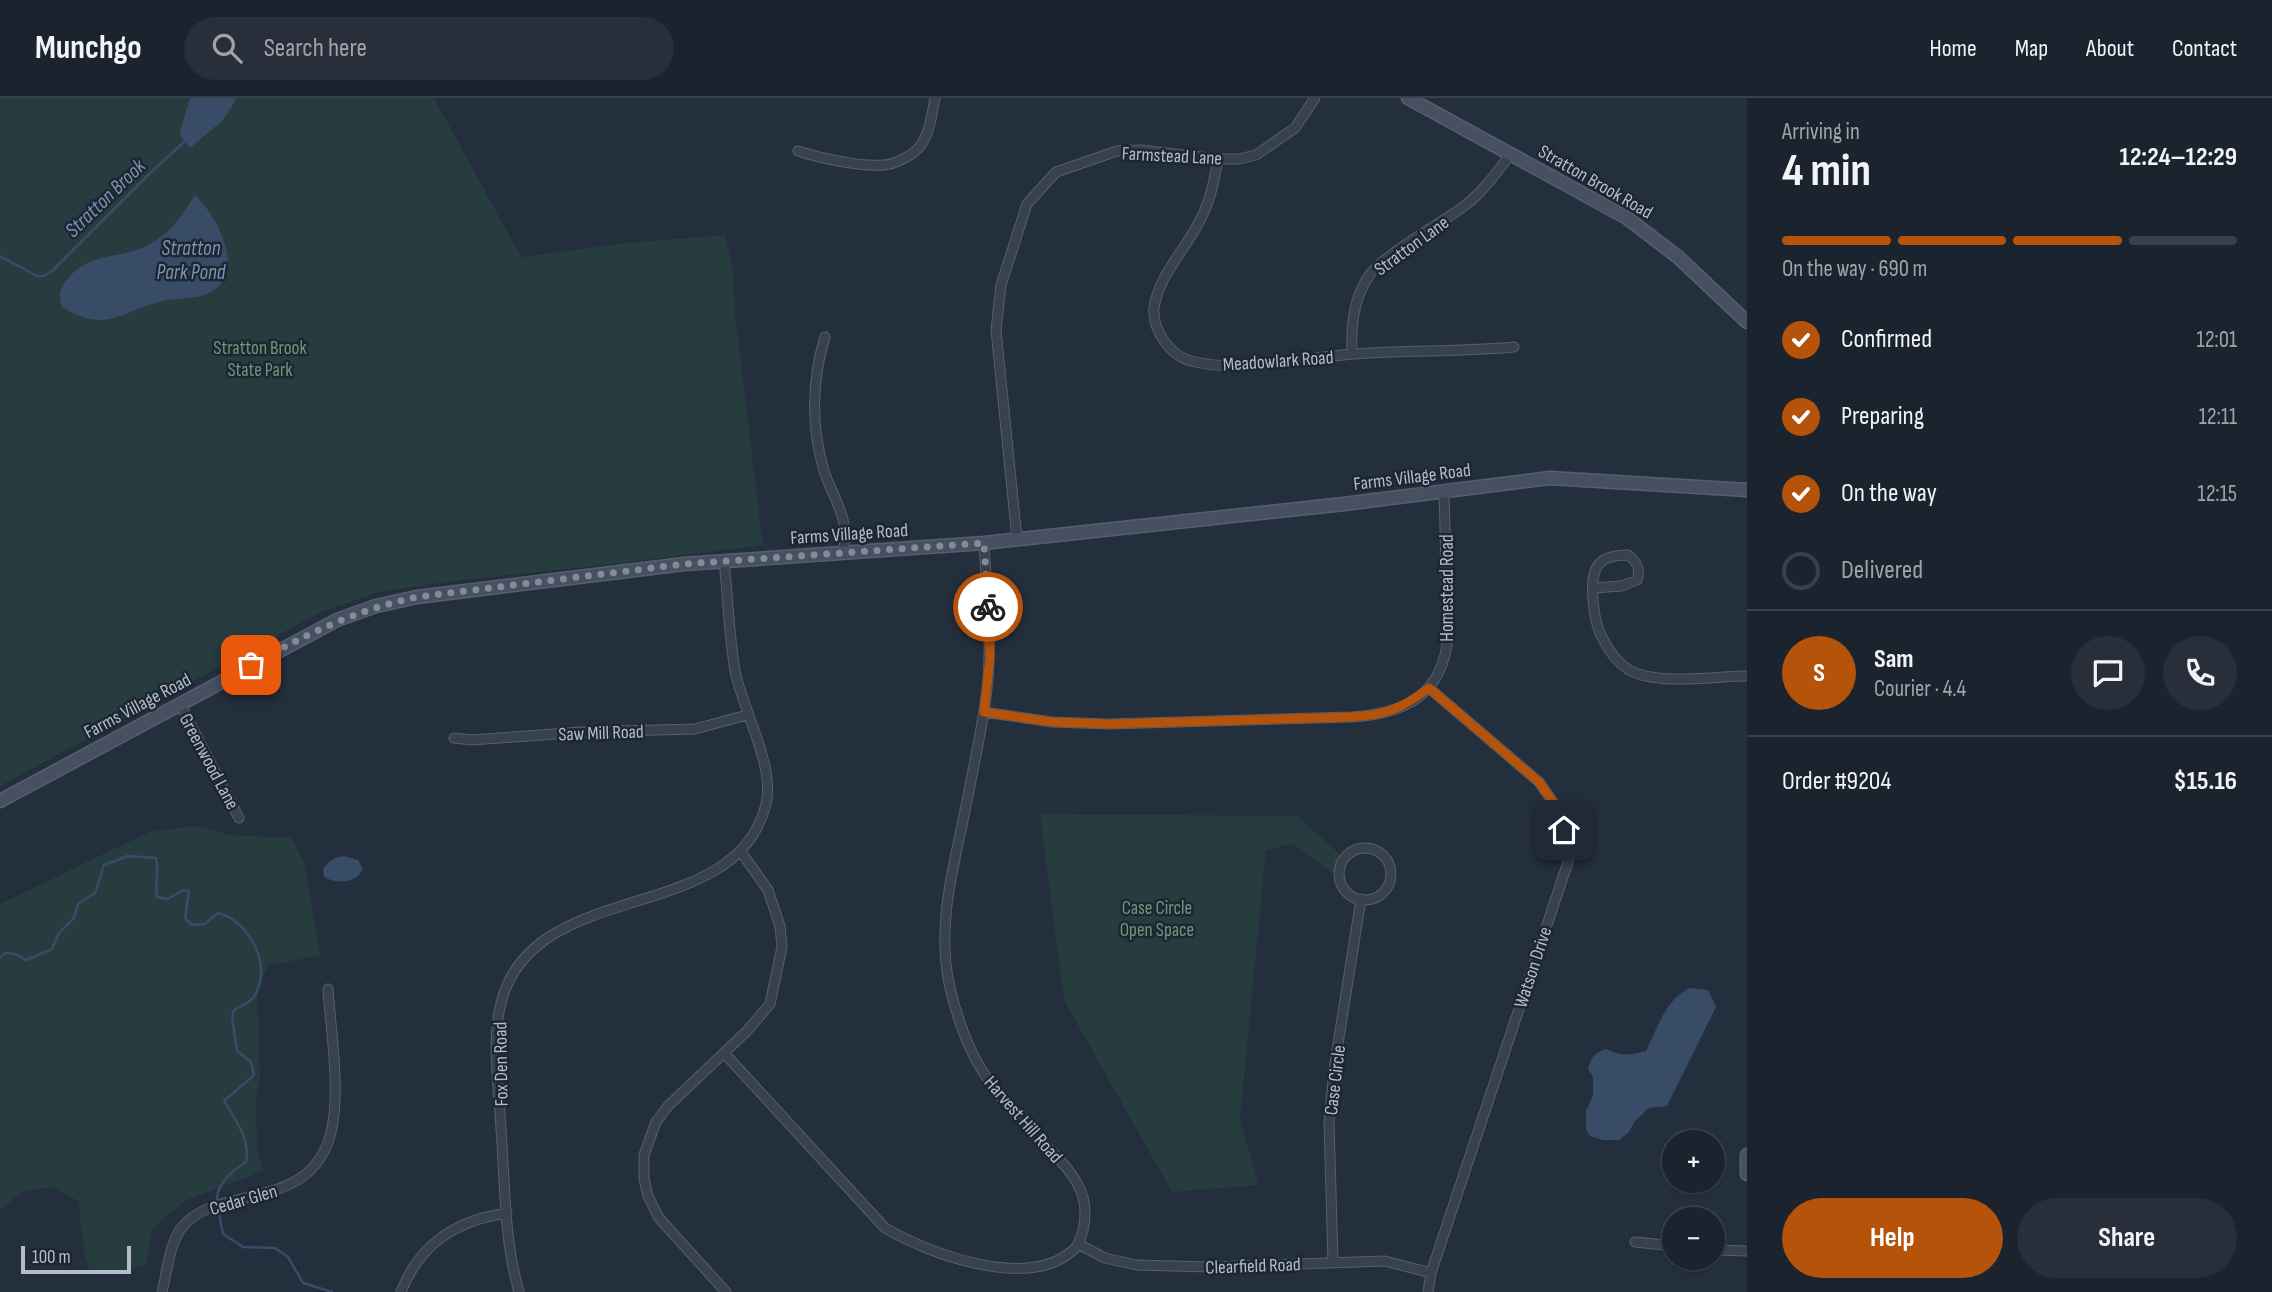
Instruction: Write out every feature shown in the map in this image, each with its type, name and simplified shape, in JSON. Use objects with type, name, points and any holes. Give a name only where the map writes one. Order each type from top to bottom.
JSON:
[{"type":"main road","name":"Stratton Brook Road","points":[[1408,98],[1628,218],[1678,257],[1747,322]]},
{"type":"main road","name":"Farms Village Road","points":[[0,801],[327,625],[376,606],[428,595],[724,561],[984,543],[1444,493],[1550,478],[1747,490]]},
{"type":"main road","points":[[1747,1155],[1747,1174]]},
{"type":"street","points":[[797,151],[816,157],[884,166],[895,162],[920,146],[930,124],[935,98]]},
{"type":"street","name":"Farmstead Lane","points":[[1017,539],[996,330],[1001,285],[1027,204],[1056,172],[1117,150],[1218,159],[1239,159],[1256,155],[1295,128],[1315,98]]},
{"type":"street","name":"Stratton Lane","points":[[1352,354],[1351,329],[1356,303],[1369,274],[1468,203],[1510,155]]},
{"type":"street","name":"Meadowlark Road","points":[[1218,159],[1213,191],[1199,223],[1158,291],[1154,310],[1157,329],[1174,353],[1188,361],[1227,367],[1352,354],[1514,347]]},
{"type":"street","points":[[825,337],[819,356],[814,396],[816,432],[823,468],[844,524],[844,552]]},
{"type":"street","name":"Homestead Road","points":[[984,712],[1052,722],[1109,724],[1365,716],[1392,712],[1429,688],[1445,657],[1448,636],[1444,493]]},
{"type":"street","name":"Harvest Hill Road","points":[[984,543],[991,640],[984,712],[953,860],[945,940],[950,985],[959,1018],[982,1072],[1078,1184],[1085,1213],[1078,1244]]},
{"type":"street","points":[[1593,588],[1622,586],[1637,580],[1639,568],[1635,560],[1629,555],[1619,555],[1600,562],[1595,569],[1593,588],[1600,634],[1618,662],[1630,670],[1659,678],[1747,676]]},
{"type":"street","name":"Fox Den Road","points":[[519,1292],[511,1259],[497,1068],[498,1021],[502,1000],[524,957],[562,929],[704,876],[741,852],[756,831],[766,804],[768,784],[764,758],[747,715],[735,671],[724,561]]},
{"type":"street","name":"Watson Drive","points":[[1428,1292],[1431,1273],[1568,862],[1564,830],[1553,802],[1539,782],[1429,688]]},
{"type":"street","name":"Greenwood Lane","points":[[180,704],[240,818]]},
{"type":"street","name":"Saw Mill Road","points":[[454,738],[472,740],[582,732],[695,729],[747,715]]},
{"type":"street","points":[[1370,848],[1385,857],[1391,873],[1385,890],[1378,896],[1361,899],[1353,897],[1342,886],[1339,871],[1346,856],[1353,850],[1370,848]]},
{"type":"street","points":[[726,1292],[659,1218],[648,1196],[644,1180],[644,1155],[656,1122],[668,1106],[760,1017],[769,1004],[782,947],[780,926],[768,890],[741,852]]},
{"type":"street","name":"Case Circle","points":[[1333,1262],[1329,1123],[1334,1069],[1361,899]]},
{"type":"street","name":"Cedar Glen","points":[[162,1292],[174,1242],[181,1229],[198,1213],[266,1195],[284,1187],[315,1166],[326,1147],[332,1129],[335,1094],[328,989]]},
{"type":"street","points":[[724,1053],[885,1228],[950,1263],[997,1277]]},
{"type":"street","points":[[401,1292],[406,1279],[423,1256],[454,1228],[485,1217],[507,1213]]},
{"type":"street","points":[[1635,1242],[1662,1245]]},
{"type":"street","points":[[1045,1276],[1060,1267],[1078,1244]]},
{"type":"street","name":"Clearfield Road","points":[[1078,1244],[1105,1258],[1136,1265],[1210,1267],[1385,1261],[1431,1273]]},
{"type":"street","points":[[1725,1250],[1747,1251]]},
{"type":"green space","name":"Stratton Brook State Park","points":[[0,98],[434,98],[521,257],[627,243],[725,235],[732,267],[736,324],[763,545],[383,591],[321,612],[0,786]]},
{"type":"green space","name":"Case Circle Open Space","points":[[1040,814],[1297,816],[1343,857],[1336,865],[1335,875],[1293,844],[1266,850],[1240,1118],[1258,1185],[1172,1192],[1064,1000]]},
{"type":"green space","points":[[196,826],[231,835],[291,838],[304,862],[320,956],[268,965],[257,992],[260,1078],[256,1102],[257,1147],[263,1171],[186,1200],[153,1228],[146,1264],[118,1273],[91,1274],[85,1257],[78,1201],[51,1187],[23,1191],[0,1210],[0,904],[149,832]]},
{"type":"water","points":[[190,98],[237,98],[223,120],[190,148],[180,132]]},
{"type":"water","name":"Stratton Park Pond","points":[[195,195],[212,216],[225,244],[227,271],[222,283],[199,297],[158,302],[111,319],[89,319],[62,307],[62,287],[78,269],[97,259],[138,250],[156,241],[175,223]]},
{"type":"water","points":[[344,856],[358,860],[363,869],[360,874],[345,881],[324,877],[323,869],[327,863]]},
{"type":"water","points":[[1689,988],[1708,990],[1716,1007],[1667,1106],[1649,1108],[1619,1140],[1603,1140],[1590,1136],[1586,1130],[1586,1111],[1593,1096],[1593,1077],[1588,1069],[1592,1058],[1606,1049],[1626,1054],[1646,1051],[1673,1000]]},
{"type":"waterway","name":"Stratton Brook","points":[[0,256],[37,276],[44,276],[185,141]]},
{"type":"waterway","points":[[0,957],[5,953],[15,954],[26,960],[52,949],[59,933],[74,918],[78,904],[95,893],[104,865],[128,856],[156,858],[157,897],[168,899],[183,890],[189,891],[185,918],[192,925],[205,924],[218,913],[230,918],[249,936],[260,960],[259,986],[253,998],[234,1010],[232,1017],[237,1051],[251,1062],[254,1075],[224,1101],[241,1130],[247,1154],[246,1162],[222,1184],[217,1202]]},
{"type":"waterway","points":[[218,1209],[223,1234],[243,1247],[275,1248],[288,1257],[303,1283],[332,1292]]},
{"type":"way so far","points":[[251,665],[337,620],[376,606],[417,597],[684,564],[984,543],[988,607]]},
{"type":"route","points":[[988,607],[991,640],[984,712],[1052,722],[1109,724],[1351,717],[1392,712],[1429,688],[1539,782],[1553,802],[1564,830]]}]
